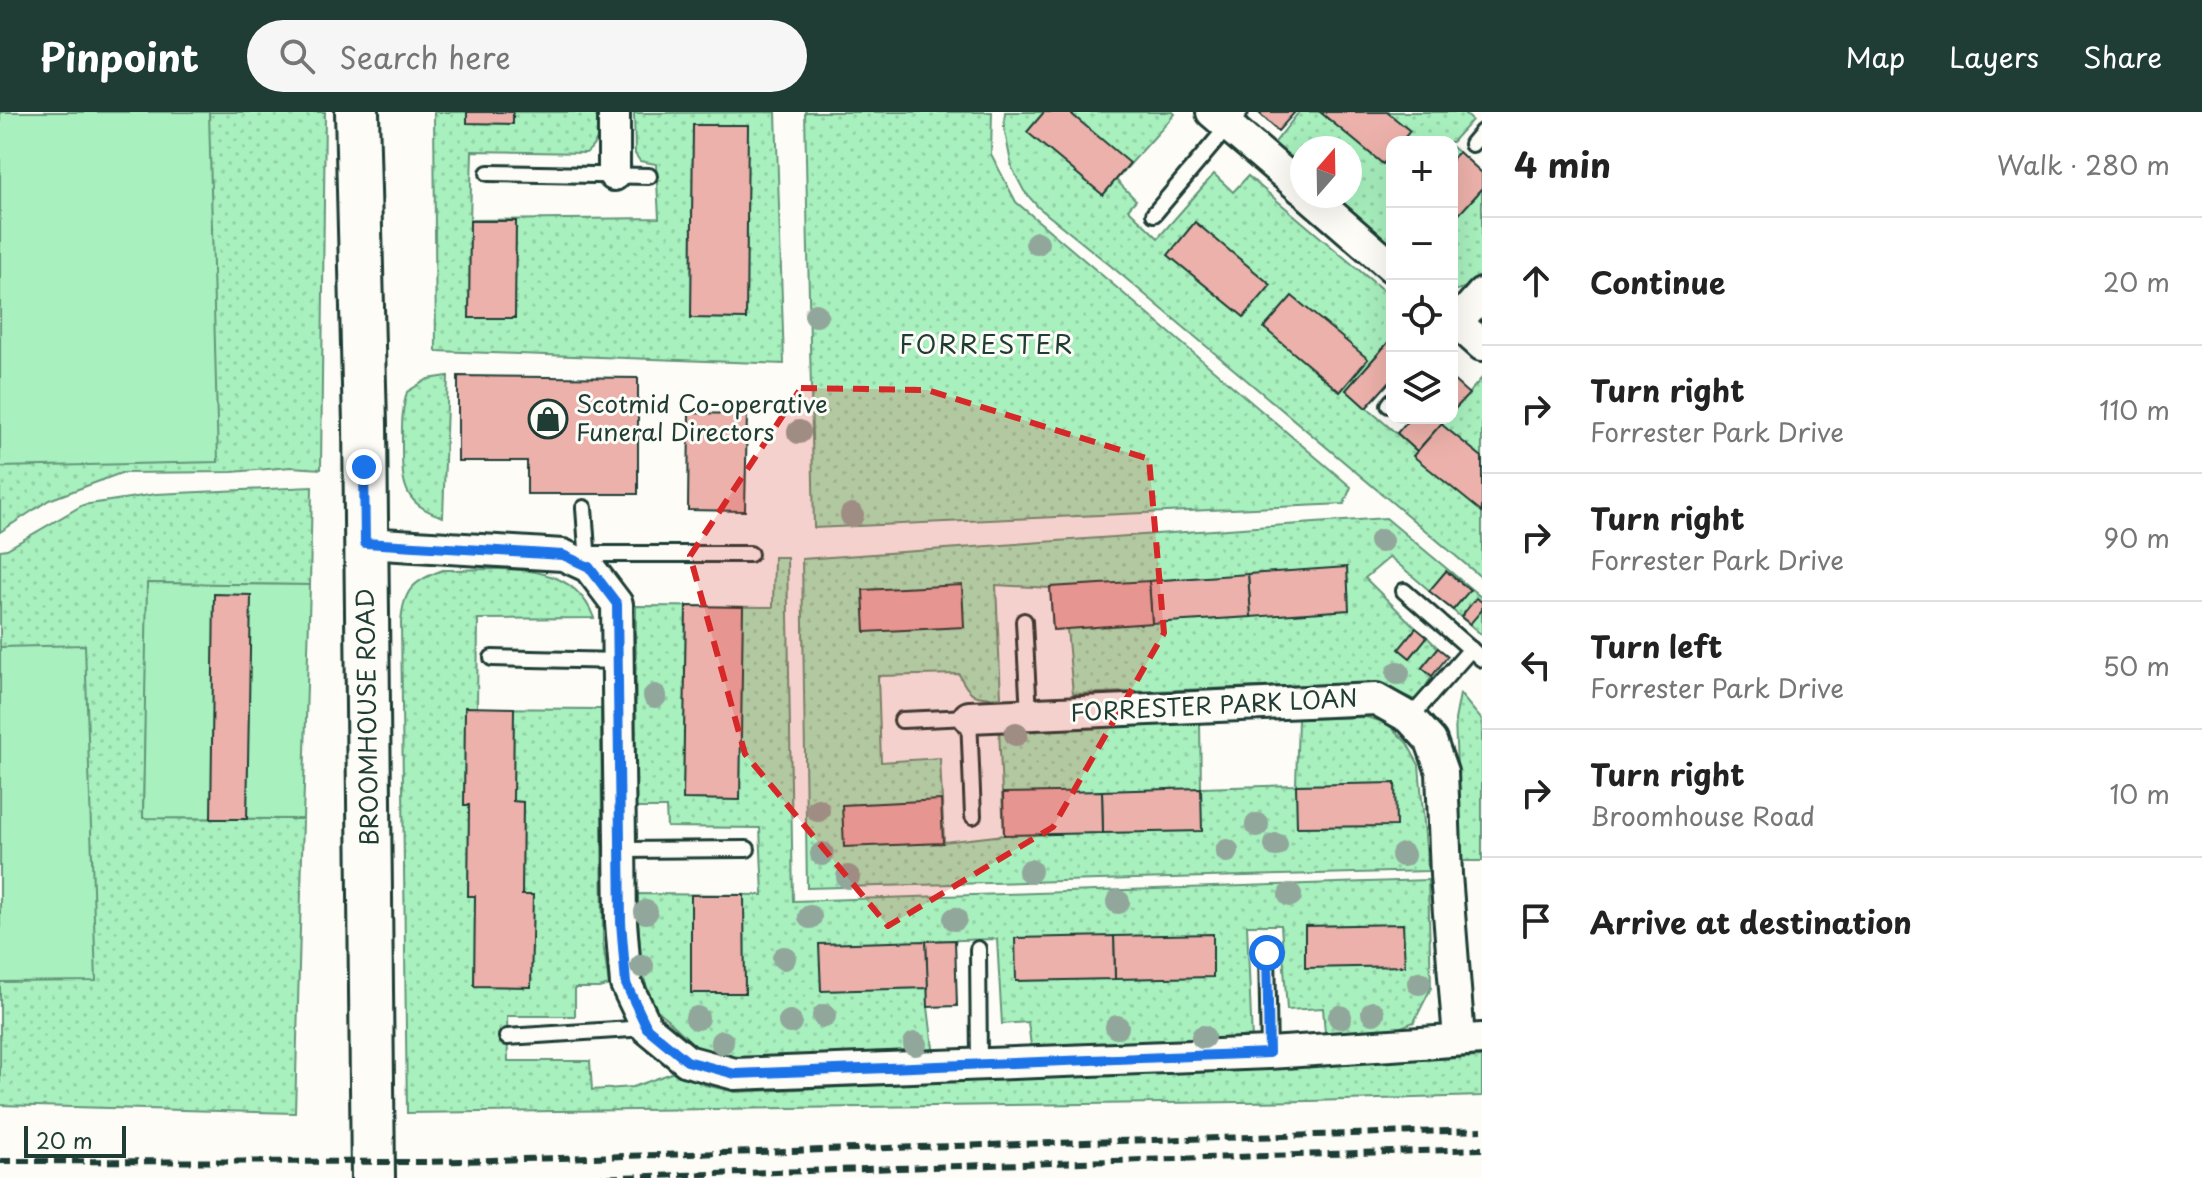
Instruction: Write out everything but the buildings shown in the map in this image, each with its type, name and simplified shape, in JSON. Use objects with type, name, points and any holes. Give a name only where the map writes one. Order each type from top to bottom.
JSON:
[{"type":"main road","name":"BROOMHOUSE ROAD","points":[[357,112],[365,424],[373,1178]]},
{"type":"street","points":[[614,112],[614,175]]},
{"type":"street","points":[[1227,117],[1290,177]]},
{"type":"street","points":[[1324,208],[1386,262]]},
{"type":"street","points":[[1458,319],[1482,294]]},
{"type":"street","points":[[1458,326],[1482,345]]},
{"type":"street","points":[[365,543],[580,559],[617,604],[621,922],[626,984],[647,1028],[687,1061],[735,1074],[1269,1053],[1471,1039]]},
{"type":"street","name":"FORRESTER PARK LOAN","points":[[969,717],[1376,699],[1410,718],[1431,741],[1442,772],[1446,875],[1471,1039]]},
{"type":"lane","points":[[1154,214],[1227,117]]},
{"type":"lane","points":[[488,173],[649,176]]},
{"type":"lane","points":[[584,508],[580,559],[750,554]]},
{"type":"lane","points":[[1404,591],[1476,654],[1410,718]]},
{"type":"lane","points":[[1024,621],[1029,714]]},
{"type":"lane","points":[[492,658],[619,661]]},
{"type":"lane","points":[[902,720],[969,717],[973,816]]},
{"type":"lane","points":[[621,850],[747,849]]},
{"type":"lane","points":[[978,949],[979,1064]]},
{"type":"lane","points":[[1267,953],[1269,1053]]},
{"type":"lane","points":[[507,1037],[647,1028]]},
{"type":"highlighted area","points":[[801,388],[927,390],[1149,459],[1164,633],[1053,827],[888,926],[745,754],[690,556]]},
{"type":"green space","points":[[0,112],[325,112],[321,469],[291,467],[232,472],[121,473],[49,500],[0,532]]},
{"type":"green space","points":[[0,112],[209,112],[218,462],[0,467]]},
{"type":"green space","points":[[434,112],[601,112],[598,135],[586,153],[472,151],[470,220],[659,218],[656,164],[640,161],[635,154],[634,113],[776,112],[784,364],[436,351]]},
{"type":"green space","points":[[805,112],[992,112],[991,154],[1016,202],[1351,487],[1344,504],[814,528]]},
{"type":"green space","points":[[1005,112],[1173,112],[1175,114],[1116,180],[1136,200],[1128,209],[1158,238],[1214,174],[1233,192],[1248,176],[1386,293],[1386,345],[1346,390],[1417,451],[1442,424],[1458,424],[1458,405],[1482,378],[1482,578],[1038,207],[1024,191],[1012,168],[1004,127]]},
{"type":"green space","points":[[1299,112],[1463,112],[1472,120],[1457,136],[1386,136],[1386,252],[1336,208],[1362,208],[1362,136],[1290,136],[1290,168],[1269,150]]},
{"type":"green space","points":[[1458,152],[1482,173],[1482,277],[1458,290]]},
{"type":"green space","points":[[448,376],[443,517],[420,506],[408,492],[403,473],[402,427],[407,392],[428,379]]},
{"type":"green space","points":[[312,487],[310,585],[148,583],[143,818],[303,819],[295,1113],[0,1105],[0,550],[7,549],[83,505],[156,494]]},
{"type":"green space","points":[[1386,518],[1482,598],[1482,635],[1390,557],[1365,578],[1416,628],[1400,649],[1411,657],[1427,637],[1438,648],[1422,667],[1432,676],[1417,701],[1383,686],[1364,683],[1073,694],[1067,629],[1053,630],[1050,588],[996,585],[1001,697],[975,695],[966,688],[959,674],[878,676],[881,762],[940,758],[944,842],[1004,835],[999,729],[1200,723],[1201,788],[1296,785],[1298,719],[1366,717],[1387,723],[1407,743],[1419,765],[1428,871],[807,888],[802,559]]},
{"type":"green space","points":[[774,557],[787,557],[793,901],[1428,880],[1431,988],[1414,1022],[1396,1029],[1325,1033],[1323,1008],[1287,1010],[1281,925],[1247,925],[1252,1042],[1031,1046],[1028,1022],[1002,1024],[997,939],[927,941],[928,1007],[934,1056],[728,1058],[699,1049],[654,1007],[642,973],[636,894],[763,895],[760,828],[667,827],[666,808],[635,808],[636,606],[773,607]]},
{"type":"green space","points":[[508,569],[550,576],[568,584],[583,598],[594,618],[478,619],[477,708],[601,709],[603,943],[609,985],[575,988],[575,1016],[507,1016],[508,1061],[590,1061],[592,1090],[633,1087],[677,1071],[705,1085],[735,1092],[1482,1057],[1482,1096],[407,1113],[401,623],[404,603],[411,589],[424,578],[443,570]]},
{"type":"green space","points":[[147,583],[310,585],[303,819],[143,818]]},
{"type":"green space","points":[[85,645],[96,981],[0,982],[0,647]]},
{"type":"green space","points":[[1460,694],[1482,720],[1482,861],[1461,861],[1455,720]]},
{"type":"railway","points":[[0,1161],[427,1162],[1482,1130]]},
{"type":"railway","points":[[590,1178],[1482,1149]]},
{"type":"place","name":"Scotmid Co-operative Funeral Directors","points":[[548,419]]},
{"type":"district","name":"FORRESTER","points":[[987,345]]},
{"type":"route","points":[[364,467],[365,543],[563,555],[589,567],[617,604],[621,922],[626,984],[647,1028],[687,1061],[735,1074],[1269,1053],[1267,953]]}]
